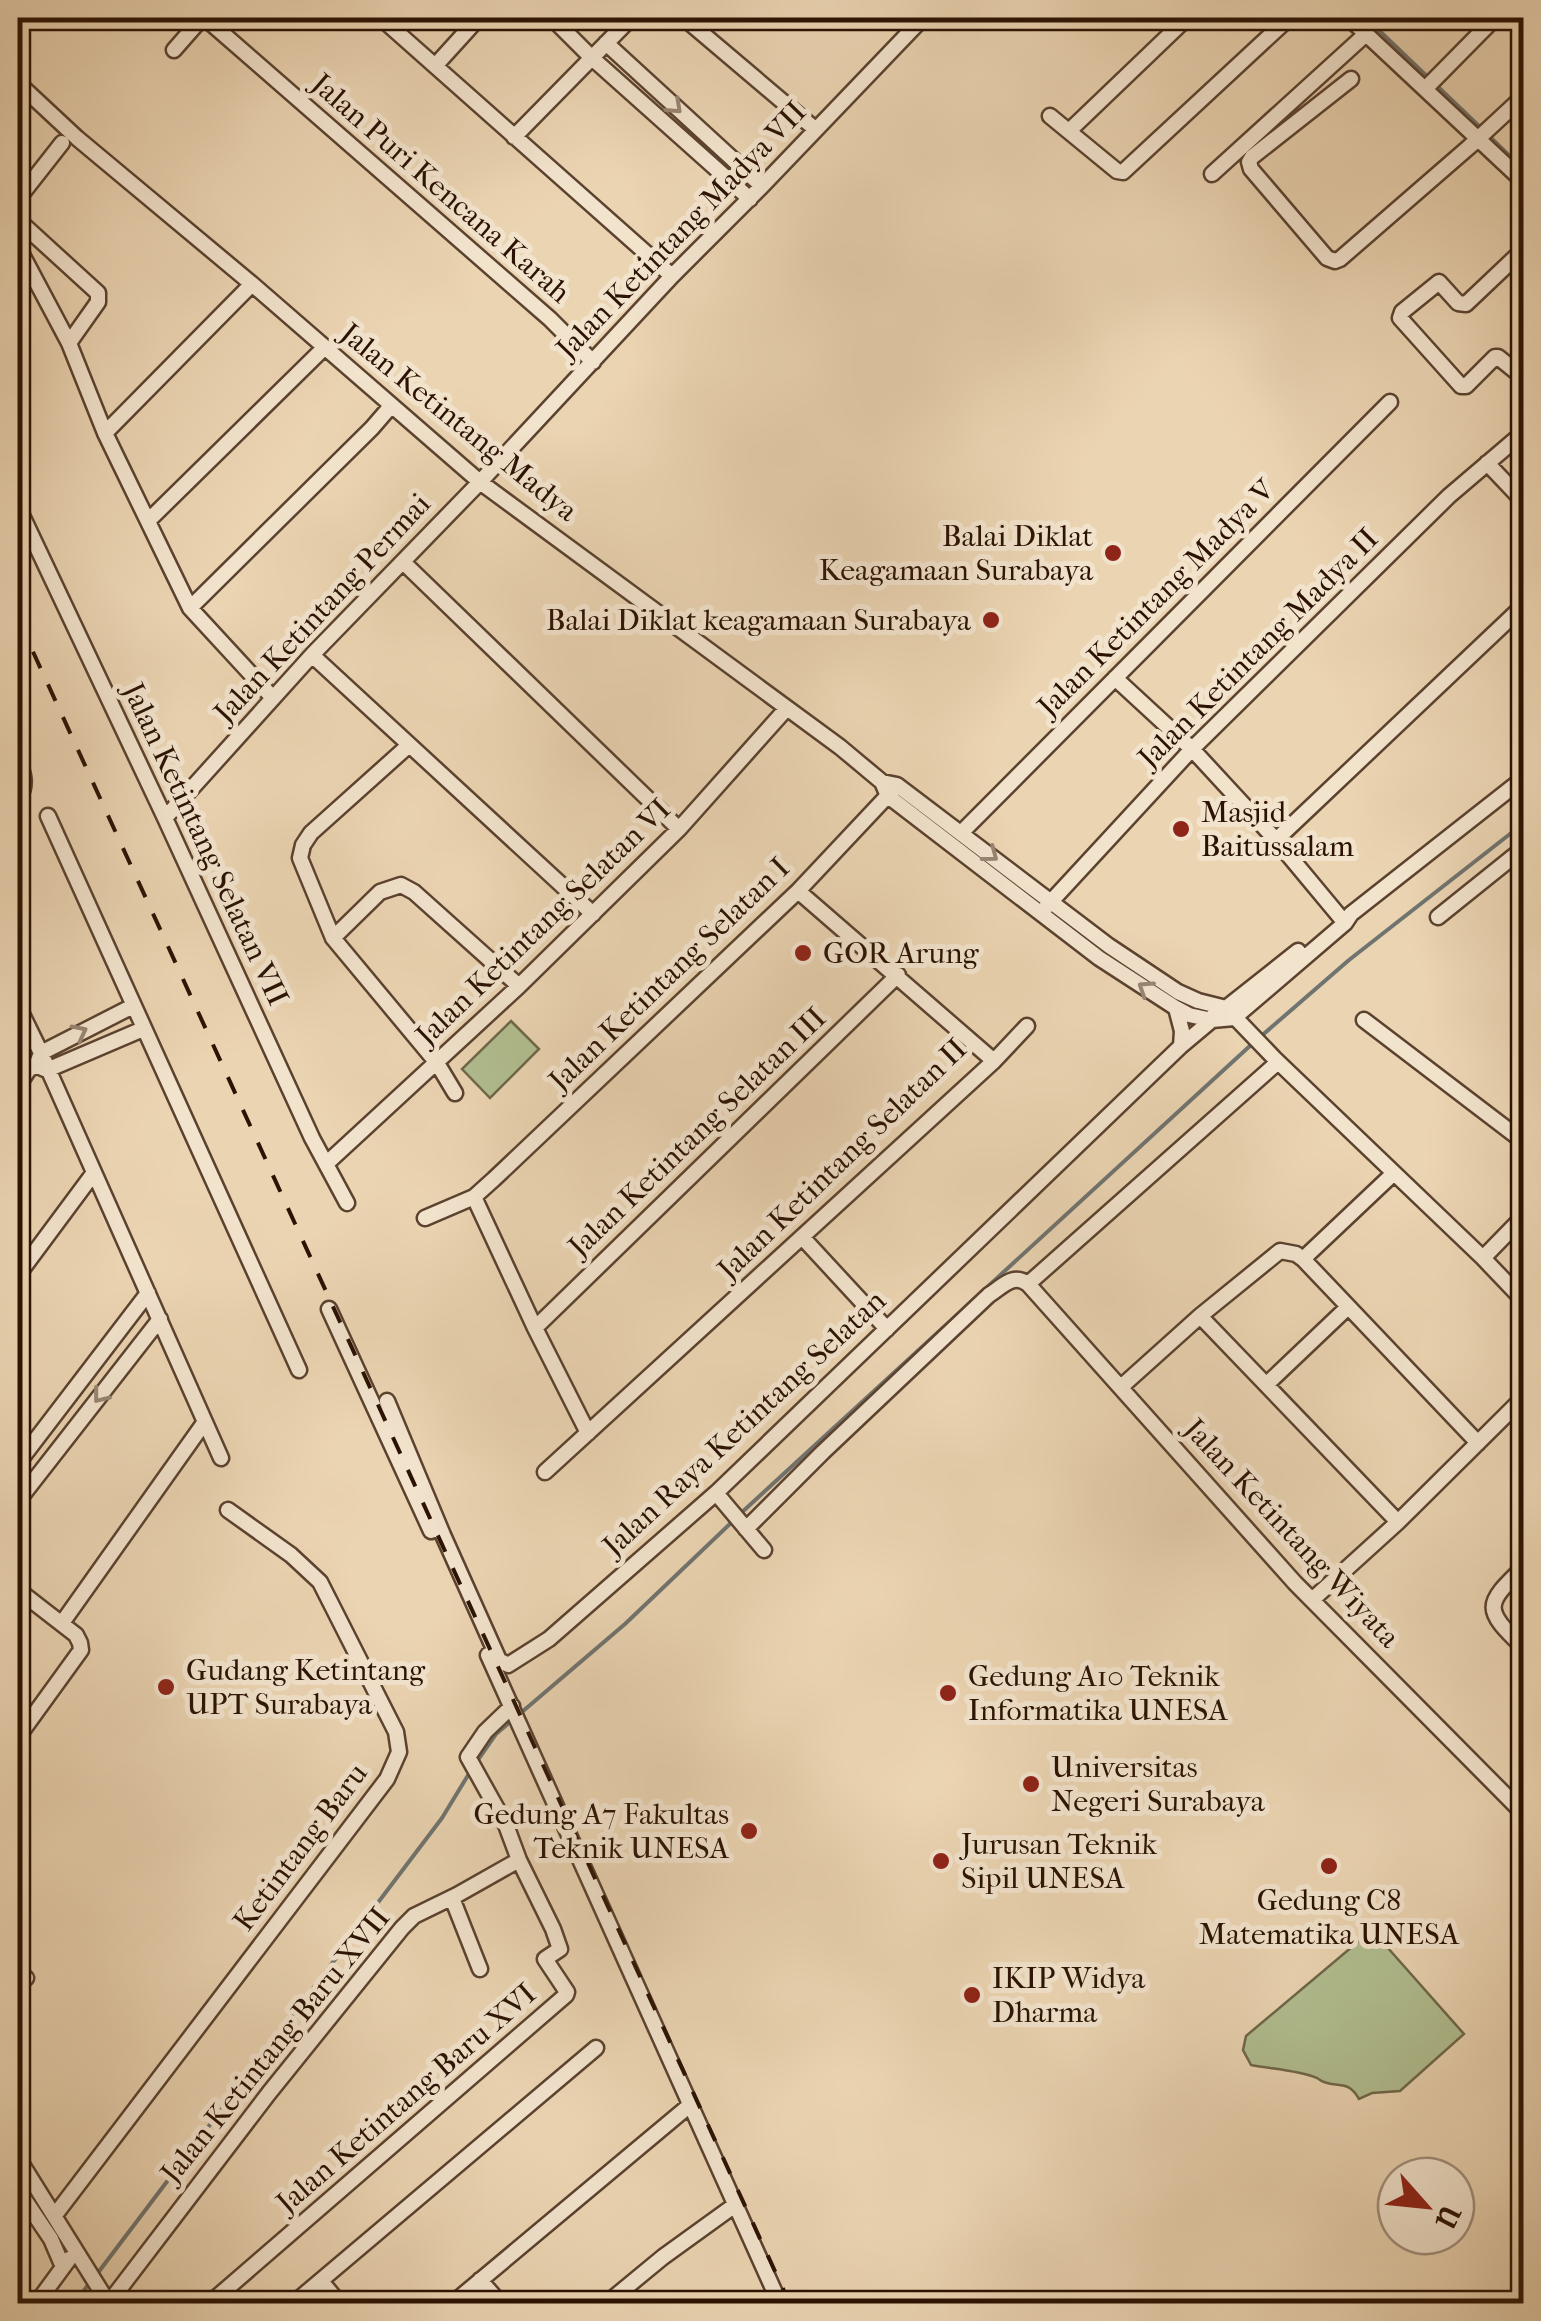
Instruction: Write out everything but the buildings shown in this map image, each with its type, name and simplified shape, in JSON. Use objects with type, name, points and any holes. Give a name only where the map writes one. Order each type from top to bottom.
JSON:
[{"type":"street","points":[[174,50],[204,18]]},
{"type":"street","name":"Jalan Puri Kencana Karah","points":[[204,18],[550,319],[593,362]]},
{"type":"street","points":[[380,18],[672,276]]},
{"type":"street","points":[[552,18],[750,198]]},
{"type":"street","points":[[514,137],[631,18]]},
{"type":"street","points":[[684,18],[815,130]]},
{"type":"street","name":"Jalan Ketintang Madya VII","points":[[480,482],[672,276],[924,18]]},
{"type":"street","points":[[1069,131],[1188,18]]},
{"type":"street","points":[[1050,116],[1123,172],[1289,18]]},
{"type":"street","points":[[1349,18],[1433,81],[1485,132],[1524,182]]},
{"type":"street","points":[[1433,81],[1495,18]]},
{"type":"street","points":[[435,66],[474,23]]},
{"type":"street","points":[[1212,174],[1366,34]]},
{"type":"street","points":[[606,43],[762,186]]},
{"type":"street","points":[[1351,78],[1249,162],[1332,260],[1340,260],[1524,96]]},
{"type":"street","name":"Jalan Ketintang Madya","points":[[18,83],[77,138],[480,482],[840,747],[1046,907],[1178,992],[1227,1016],[1524,1301]]},
{"type":"street","points":[[699,154],[712,141]]},
{"type":"street","points":[[18,199],[62,143]]},
{"type":"street","points":[[18,220],[98,293],[98,302],[69,343]]},
{"type":"street","points":[[18,246],[69,343],[105,433],[190,608],[272,698]]},
{"type":"street","points":[[1524,249],[1466,304],[1458,303],[1439,282],[1402,312],[1400,318],[1461,386],[1466,386],[1494,357],[1524,378]]},
{"type":"street","points":[[105,433],[252,284]]},
{"type":"street","points":[[148,521],[324,348]]},
{"type":"street","name":"Jalan Ketintang Madya V","points":[[961,833],[1390,402]]},
{"type":"street","points":[[190,608],[391,406]]},
{"type":"street","name":"Jalan Ketintang Madya II","points":[[1046,907],[1192,749],[1449,496],[1524,432]]},
{"type":"street","points":[[1487,463],[1524,502]]},
{"type":"street","name":"Jalan Ketintang Permai","points":[[165,818],[312,655],[480,482]]},
{"type":"street","name":"Jalan Ketintang Selatan VII","points":[[18,507],[347,1203]]},
{"type":"street","points":[[403,562],[679,830]]},
{"type":"street","points":[[1276,840],[1524,605]]},
{"type":"street","points":[[312,655],[593,914]]},
{"type":"street","points":[[1115,678],[1192,749],[1345,918]]},
{"type":"street","name":"Jalan Ketintang Selatan VI","points":[[326,1164],[519,986],[679,830],[787,708]]},
{"type":"street","points":[[408,746],[311,833],[300,858],[332,938],[437,1063],[455,1092]]},
{"type":"street","points":[[18,760],[25,778],[18,800]]},
{"type":"street","name":"Jalan Raya Ketintang Selatan","points":[[387,1401],[466,1589],[499,1660],[508,1665],[548,1638],[720,1498],[887,1329],[1181,1046],[1227,1016],[1524,778]]},
{"type":"street","name":"Jalan Ketintang Madya","points":[[889,788],[961,833],[1099,958],[1189,1015],[1227,1016]]},
{"type":"street","name":"Jalan Ketintang Selatan I","points":[[474,1197],[798,891],[889,788]]},
{"type":"street","points":[[48,816],[299,1370]]},
{"type":"street","points":[[1438,917],[1524,848]]},
{"type":"street","points":[[332,938],[380,892],[401,884],[519,986]]},
{"type":"street","name":"Jalan Ketintang Selatan II","points":[[545,1472],[994,1060],[798,891]]},
{"type":"street","name":"Jalan Ketintang Selatan III","points":[[535,1328],[898,975]]},
{"type":"street","points":[[18,1006],[34,1065],[93,1174],[221,1458]]},
{"type":"street","points":[[18,1086],[34,1065],[133,1006]]},
{"type":"street","points":[[1176,1008],[1181,1046]]},
{"type":"street","points":[[1364,1020],[1524,1142]]},
{"type":"street","points":[[994,1060],[1026,1026]]},
{"type":"street","points":[[34,1065],[142,1029]]},
{"type":"street","points":[[742,1524],[990,1295],[1013,1278],[1028,1284],[1277,1060]]},
{"type":"street","points":[[1302,1259],[1394,1173]]},
{"type":"street","points":[[18,1275],[93,1174]]},
{"type":"street","points":[[425,1218],[474,1197],[588,1433]]},
{"type":"street","points":[[1483,1258],[1524,1216]]},
{"type":"street","points":[[802,1237],[887,1329]]},
{"type":"street","points":[[1121,1387],[1280,1251],[1302,1259],[1478,1444]]},
{"type":"street","name":"Jalan Ketintang Wiyata","points":[[1028,1284],[1312,1600],[1524,1814]]},
{"type":"street","points":[[18,1463],[148,1293]]},
{"type":"street","points":[[1266,1384],[1348,1307]]},
{"type":"street","points":[[329,1309],[514,1710],[778,2303]]},
{"type":"street","points":[[1200,1316],[1398,1522]]},
{"type":"street","points":[[18,1502],[160,1319]]},
{"type":"street","points":[[1312,1600],[1398,1522],[1524,1397]]},
{"type":"street","points":[[62,1623],[204,1424]]},
{"type":"street","points":[[720,1498],[764,1550]]},
{"type":"street","name":"Ketintang Baru","points":[[54,2215],[387,1779],[400,1752],[396,1732],[320,1582],[291,1555],[228,1510]]},
{"type":"street","points":[[1524,1567],[1496,1594],[1494,1607],[1501,1626],[1524,1648]]},
{"type":"street","points":[[18,1590],[76,1635],[81,1650],[18,1737]]},
{"type":"street","name":"Jalan Ketintang Baru XVI","points":[[208,2304],[564,1998],[567,1992],[545,1958],[560,1950],[553,1930],[506,1825],[471,1764],[486,1732],[514,1710]]},
{"type":"street","name":"Jalan Ketintang Baru XVII","points":[[108,2303],[257,2108],[402,1928],[414,1916],[519,1860]]},
{"type":"street","points":[[452,1898],[480,1968]]},
{"type":"street","points":[[292,2304],[596,2048]]},
{"type":"street","points":[[452,2304],[690,2105]]},
{"type":"street","points":[[18,2158],[108,2303]]},
{"type":"street","points":[[18,2190],[51,2239],[63,2267]]},
{"type":"street","points":[[606,2304],[735,2205]]},
{"type":"street","points":[[36,2304],[63,2267],[78,2256]]},
{"type":"street","points":[[480,2280],[501,2304]]},
{"type":"street","points":[[321,2281],[340,2304]]},
{"type":"green space","points":[[511,1021],[539,1049],[490,1098],[462,1069]]},
{"type":"green space","points":[[1372,1930],[1464,2034],[1400,2091],[1372,2093],[1359,2099],[1347,2087],[1301,2073],[1251,2065],[1243,2050],[1246,2036]]},
{"type":"waterway","points":[[1366,18],[1481,128]]},
{"type":"waterway","points":[[1488,135],[1524,170]]},
{"type":"waterway","points":[[1259,1038],[1349,960],[1524,823]]},
{"type":"waterway","points":[[740,1514],[1252,1044]]},
{"type":"waterway","points":[[475,1764],[496,1734],[625,1624],[733,1521]]},
{"type":"waterway","points":[[97,2274],[442,1818],[470,1772]]},
{"type":"waterway","points":[[74,2304],[91,2281]]},
{"type":"railway","points":[[18,619],[790,2304]]},
{"type":"place","name":"Balai Diklat Keagamaan Surabaya","points":[[1113,553]]},
{"type":"place","name":"Balai Diklat keagamaan Surabaya","points":[[991,620]]},
{"type":"place","name":"Masjid Baitussalam","points":[[1181,829]]},
{"type":"place","name":"GOR Arung","points":[[803,953]]},
{"type":"place","name":"Gudang Ketintang UPT Surabaya","points":[[166,1687]]},
{"type":"place","name":"Gedung A10 Teknik Informatika UNESA","points":[[948,1693]]},
{"type":"place","name":"Universitas Negeri Surabaya","points":[[1031,1784]]},
{"type":"place","name":"Gedung A7 Fakultas Teknik UNESA","points":[[749,1831]]},
{"type":"place","name":"Jurusan Teknik Sipil UNESA","points":[[941,1861]]},
{"type":"place","name":"Gedung C8 Matematika UNESA","points":[[1329,1866]]},
{"type":"place","name":"IKIP Widya Dharma","points":[[972,1995]]}]
